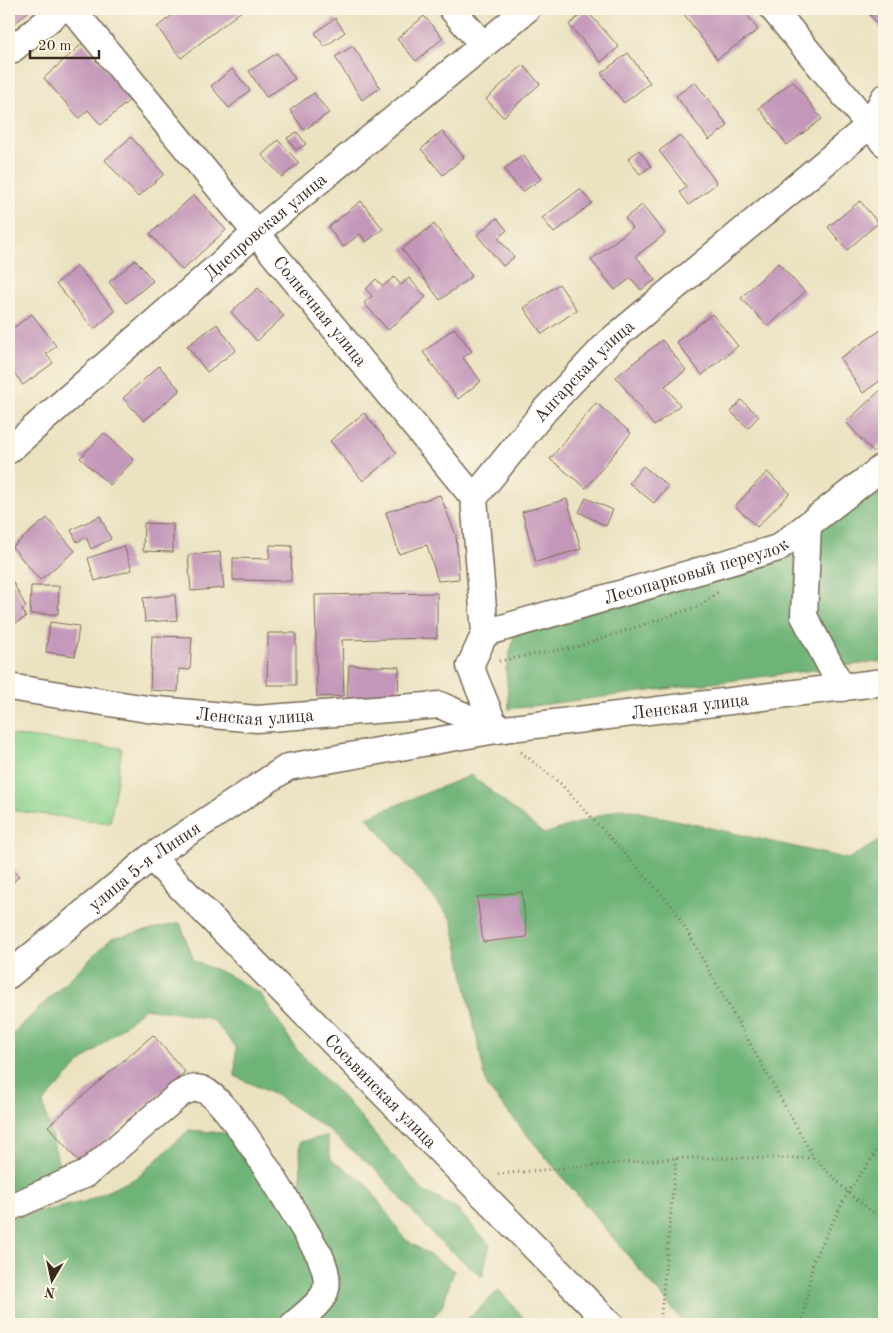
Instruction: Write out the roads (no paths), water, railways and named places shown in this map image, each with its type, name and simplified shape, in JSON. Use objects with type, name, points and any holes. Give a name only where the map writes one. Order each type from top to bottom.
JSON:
[{"type":"street","points":[[9,52],[62,9]]},
{"type":"street","name":"Солнечная улица","points":[[72,9],[474,498]]},
{"type":"street","points":[[452,9],[483,45]]},
{"type":"street","name":"Днепровская улица","points":[[9,450],[257,232],[527,9]]},
{"type":"street","points":[[773,9],[877,134]]},
{"type":"street","name":"Ангарская улица","points":[[474,498],[550,403],[609,342],[877,134],[884,98]]},
{"type":"street","name":"Лесопарковый переулок","points":[[485,633],[778,548],[884,466]]},
{"type":"street","points":[[474,498],[485,633],[470,666],[496,730]]},
{"type":"street","points":[[808,525],[804,616],[842,688]]},
{"type":"street","name":"Ленская улица","points":[[288,767],[496,730],[884,682]]},
{"type":"street","name":"Ленская улица","points":[[9,687],[147,709],[257,719],[440,705],[496,730]]},
{"type":"street","name":"улица 5-я Линия","points":[[9,975],[151,858],[288,767]]},
{"type":"street","name":"Сосьвинская улица","points":[[151,858],[610,1324]]},
{"type":"street","points":[[9,1208],[86,1174],[180,1094],[189,1088],[202,1089],[212,1095],[239,1126],[319,1254],[327,1272],[326,1290],[316,1305],[294,1324]]}]
